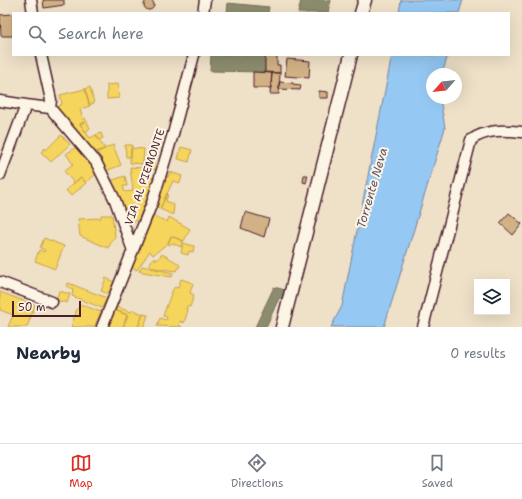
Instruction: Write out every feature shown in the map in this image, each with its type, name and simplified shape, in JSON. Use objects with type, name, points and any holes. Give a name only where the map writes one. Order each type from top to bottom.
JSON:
[{"type":"main road","points":[[361,12],[365,0]]},
{"type":"main road","points":[[282,327],[351,56]]},
{"type":"street","points":[[31,0],[33,12]]},
{"type":"street","points":[[203,12],[205,0]]},
{"type":"street","points":[[40,56],[51,100],[50,108]]},
{"type":"street","name":"VIA AL PIEMONTE","points":[[102,327],[132,248],[152,202],[173,134],[194,56]]},
{"type":"street","points":[[0,101],[50,108],[96,162],[115,200],[132,248]]},
{"type":"street","points":[[0,174],[26,105]]},
{"type":"street","points":[[423,327],[471,140],[480,134],[496,131],[522,132]]},
{"type":"street","points":[[0,282],[52,302]]},
{"type":"water","points":[[401,0],[463,0],[459,12],[399,12]]},
{"type":"water","name":"Torrente Neva","points":[[392,56],[448,56],[444,68],[426,68],[426,104],[441,104],[445,128],[384,327],[331,327],[342,306]]},
{"type":"building: Homes","points":[[118,84],[119,98],[107,99],[107,85]]},
{"type":"building: Homes","points":[[90,87],[94,103],[89,105],[85,89]]},
{"type":"building: Homes","points":[[85,89],[90,106],[80,109],[84,122],[80,124],[90,138],[96,135],[105,149],[91,155],[57,107],[62,104],[60,95]]},
{"type":"building: Homes","points":[[85,118],[90,128],[86,132],[80,124],[84,122],[83,119]]},
{"type":"building: Homes","points":[[101,133],[103,138],[99,140],[96,135]]},
{"type":"building: Homes","points":[[61,135],[70,144],[51,162],[41,152],[45,148],[46,150]]},
{"type":"building: Homes","points":[[79,145],[97,173],[86,183],[81,177],[74,183],[64,171],[73,164],[66,154]]},
{"type":"building: Homes","points":[[113,145],[121,165],[106,171],[96,152]]},
{"type":"building: Homes","points":[[125,145],[132,145],[131,157],[126,157]]},
{"type":"building: Homes","points":[[181,147],[192,150],[189,162],[178,159]]},
{"type":"building: Homes","points":[[131,148],[144,149],[143,164],[130,163]]},
{"type":"building: Homes","points":[[143,161],[158,165],[156,170],[142,167]]},
{"type":"building: Homes","points":[[130,167],[145,168],[146,177],[154,178],[139,219],[133,222],[125,221],[110,181],[125,176],[127,186],[123,186],[125,192],[133,191]]},
{"type":"building: Homes","points":[[170,172],[182,176],[180,183],[173,181],[160,209],[152,204],[163,175],[168,177]]},
{"type":"building: Homes","points":[[81,177],[86,183],[71,196],[66,190]]},
{"type":"building: Homes","points":[[167,193],[166,201],[174,205],[173,215],[160,209]]},
{"type":"building: Homes","points":[[101,215],[112,215],[115,236],[108,248],[80,236],[78,219],[101,218]]},
{"type":"building: Homes","points":[[154,216],[167,222],[169,217],[190,229],[184,241],[171,236],[169,242],[153,255],[150,251],[137,270],[128,266]]},
{"type":"building: Homes","points":[[171,236],[183,241],[181,247],[172,243],[169,245],[168,243]]},
{"type":"building: Homes","points":[[44,238],[64,246],[55,269],[35,261],[39,250],[44,252],[45,250],[40,248]]},
{"type":"building: Homes","points":[[183,243],[194,246],[193,252],[189,251],[188,255],[181,253]]},
{"type":"building: Homes","points":[[162,254],[178,263],[180,266],[176,271],[154,268],[149,265],[153,258],[157,260]]},
{"type":"building: Homes","points":[[142,266],[173,273],[172,277],[139,271]]},
{"type":"building: Homes","points":[[106,278],[114,282],[108,294],[101,291]]},
{"type":"building: Homes","points":[[181,279],[193,283],[190,293],[194,295],[190,307],[187,306],[186,310],[188,310],[184,323],[180,321],[179,325],[182,327],[157,326],[160,318],[166,320],[167,317],[163,316],[168,302],[173,289],[175,287],[178,288]]},
{"type":"building: Homes","points":[[68,283],[107,298],[102,308],[72,296],[73,289],[66,286]]},
{"type":"building: Homes","points":[[59,291],[70,294],[67,303],[56,300]]},
{"type":"building: Homes","points":[[0,292],[35,305],[27,327],[8,327],[13,315],[0,310]]},
{"type":"building: Homes","points":[[80,304],[101,312],[94,327],[71,327]]},
{"type":"building: Homes","points":[[114,306],[131,312],[133,310],[143,314],[138,327],[123,327],[128,315],[112,309]]},
{"type":"building: Homes","points":[[112,309],[127,315],[123,327],[105,327]]},
{"type":"building: Homes","points":[[143,314],[148,315],[144,327],[138,327]]},
{"type":"building: Industry","points":[[301,0],[331,0],[328,12],[298,12]]},
{"type":"building: Industry","points":[[228,3],[269,7],[268,12],[227,12]]},
{"type":"building: Industry","points":[[211,56],[265,56],[265,72],[210,71]]},
{"type":"building: Industry","points":[[274,287],[285,290],[283,299],[279,298],[266,327],[255,327]]},
{"type":"building: Other","points":[[43,0],[64,0],[64,5],[44,8]]},
{"type":"building: Other","points":[[149,0],[154,5],[149,10],[144,5]]},
{"type":"building: Other","points":[[12,14],[12,36],[1,36],[0,15]]},
{"type":"building: Other","points":[[265,56],[277,56],[277,65],[280,65],[280,73],[265,72]]},
{"type":"building: Other","points":[[287,59],[310,61],[309,78],[285,76]]},
{"type":"building: Other","points":[[253,72],[272,73],[271,88],[253,88]]},
{"type":"building: Other","points":[[272,73],[280,73],[279,94],[270,94]]},
{"type":"building: Other","points":[[279,82],[301,85],[300,90],[279,89]]},
{"type":"building: Other","points":[[319,91],[328,92],[328,98],[319,98]]},
{"type":"building: Other","points":[[304,175],[308,175],[306,183],[303,182]]},
{"type":"building: Other","points":[[245,212],[269,219],[264,237],[241,228]]},
{"type":"building: Other","points":[[509,213],[522,224],[513,235],[500,223]]}]
